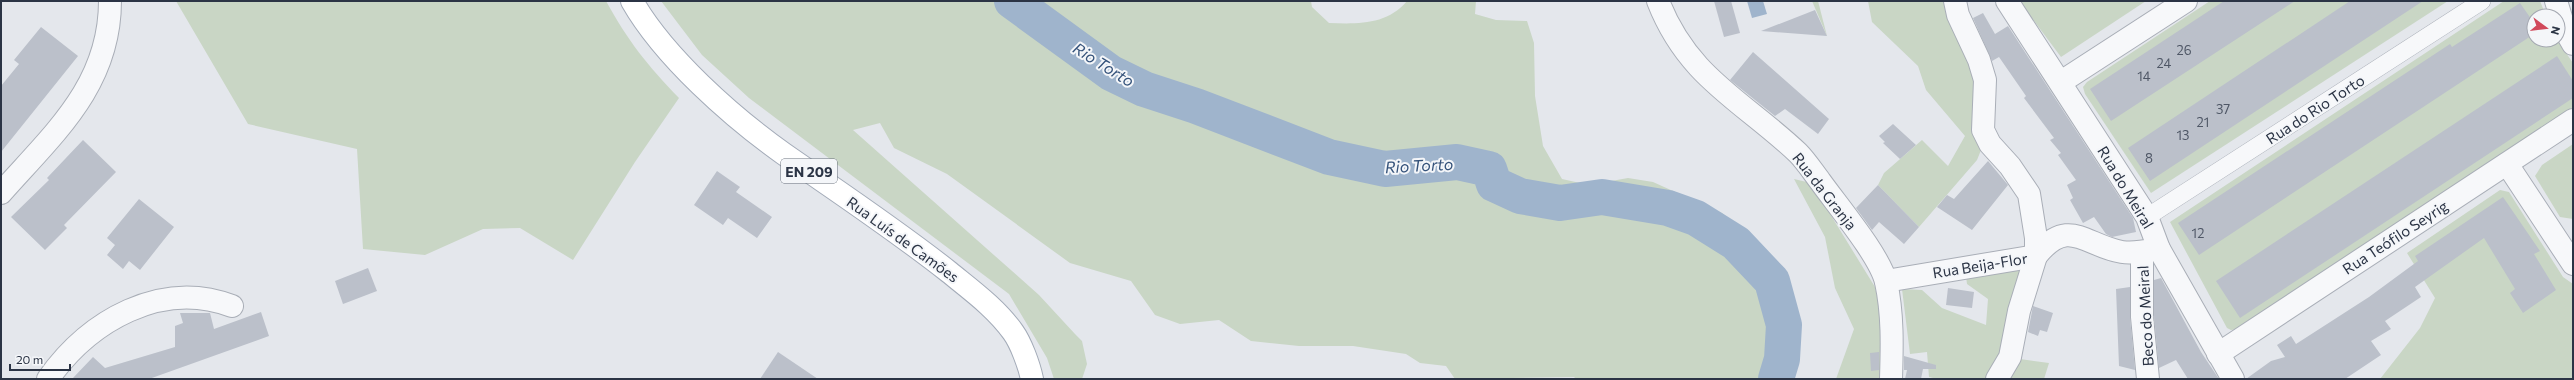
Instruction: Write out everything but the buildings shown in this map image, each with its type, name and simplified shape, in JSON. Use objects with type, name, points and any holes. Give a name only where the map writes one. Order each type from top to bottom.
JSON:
[{"type":"main road","name":"Rua Luís de Camões","points":[[632,1],[651,31],[670,54],[743,122],[783,153],[925,253],[997,313],[1014,333],[1032,379]]},
{"type":"street","points":[[1,192],[74,111],[92,81],[110,19],[110,1]]},
{"type":"street","name":"Rua da Granja","points":[[1658,1],[1665,18],[1687,55],[1721,90],[1798,153],[1850,222],[1877,262],[1886,281],[1892,329],[1891,379]]},
{"type":"street","points":[[1955,1],[1958,15],[1979,60],[1985,80],[1983,130],[1990,144],[2010,166],[2028,194],[2036,238],[2036,256],[2019,310],[2010,356],[1997,379]]},
{"type":"street","name":"Rua do Meiral","points":[[2007,1],[2061,82],[2147,217],[2150,250],[2233,379]]},
{"type":"street","points":[[2061,82],[2186,1]]},
{"type":"street","name":"Rua do Rio Torto","points":[[2147,217],[2482,1]]},
{"type":"street","points":[[2556,1],[2565,30],[2573,44]]},
{"type":"street","name":"Rua Teófilo Seyrig","points":[[2218,354],[2573,120]]},
{"type":"street","points":[[2507,164],[2564,236],[2573,264]]},
{"type":"street","name":"Rua Beija-Flor","points":[[1886,281],[2036,256],[2046,244],[2071,235],[2080,235],[2102,246],[2122,252],[2150,250]]},
{"type":"street","name":"Beco do Meiral","points":[[2148,379],[2142,317],[2150,250]]},
{"type":"street","points":[[48,379],[78,346],[107,321],[123,311],[147,302],[170,299],[217,300],[232,306]]},
{"type":"green space","points":[[176,1],[606,1],[622,28],[639,52],[657,75],[679,98],[635,162],[573,260],[520,228],[483,229],[425,255],[363,249],[357,149],[248,124]]},
{"type":"green space","points":[[661,1],[1311,1],[1312,7],[1329,23],[1361,23],[1381,19],[1390,15],[1407,1],[1476,1],[1475,14],[1496,20],[1527,21],[1534,43],[1535,96],[1543,146],[1562,179],[1589,185],[1628,178],[1653,182],[1722,213],[1759,243],[1784,282],[1793,304],[1800,343],[1790,379],[1576,379],[1574,377],[1455,379],[1446,366],[1420,363],[1406,354],[1353,346],[1299,346],[1251,341],[1219,320],[1180,324],[1155,315],[1131,281],[1070,263],[947,174],[894,148],[880,123],[853,130],[1039,295],[1082,341],[1087,364],[1082,379],[1054,379],[1047,358],[1009,294],[749,98],[702,55]]},
{"type":"green space","points":[[1812,1],[1818,1],[1827,36]]},
{"type":"green space","points":[[1868,1],[1948,1],[1976,78],[1983,145],[1977,160],[1919,227],[1878,185],[1884,173],[1922,140],[1948,166],[1965,136],[1926,90],[1918,66],[1872,22]]},
{"type":"green space","points":[[2019,1],[2146,1],[2061,57]]},
{"type":"green space","points":[[2210,1],[2448,1],[2151,193],[2085,94],[2083,87],[2087,82]]},
{"type":"green space","points":[[2504,1],[2540,1],[2543,8],[2526,8],[2526,48],[2563,48],[2573,63],[2573,107],[2239,329],[2231,330],[2227,328],[2170,222]]},
{"type":"green space","points":[[2573,144],[2573,219],[2560,217],[2535,176],[2542,165]]},
{"type":"green space","points":[[1794,179],[1811,183],[1875,287],[1883,323],[1883,379],[1836,379],[1854,329],[1835,288],[1825,237]]},
{"type":"green space","points":[[2500,190],[2509,192],[2563,277],[2573,284],[2573,379],[2380,379],[2420,328],[2435,298],[2407,253]]},
{"type":"green space","points":[[2029,266],[2008,345],[1988,379],[1937,379],[1929,377],[1927,352],[1910,354],[1902,289],[1922,290],[1942,308],[1986,325],[1988,299],[1967,284],[1966,276]]},
{"type":"green space","points":[[2020,359],[2049,363],[2044,379],[2001,379]]},
{"type":"water","points":[[1747,1],[1763,1],[1767,14],[1752,18]]},
{"type":"waterway","name":"Rio Torto","points":[[1012,1],[1111,73],[1144,89],[1196,106],[1329,157],[1385,169],[1457,162],[1489,169],[1494,184],[1520,196],[1560,203],[1602,197],[1668,208],[1696,218],[1736,243],[1772,281],[1784,325],[1782,359],[1776,379]]}]
